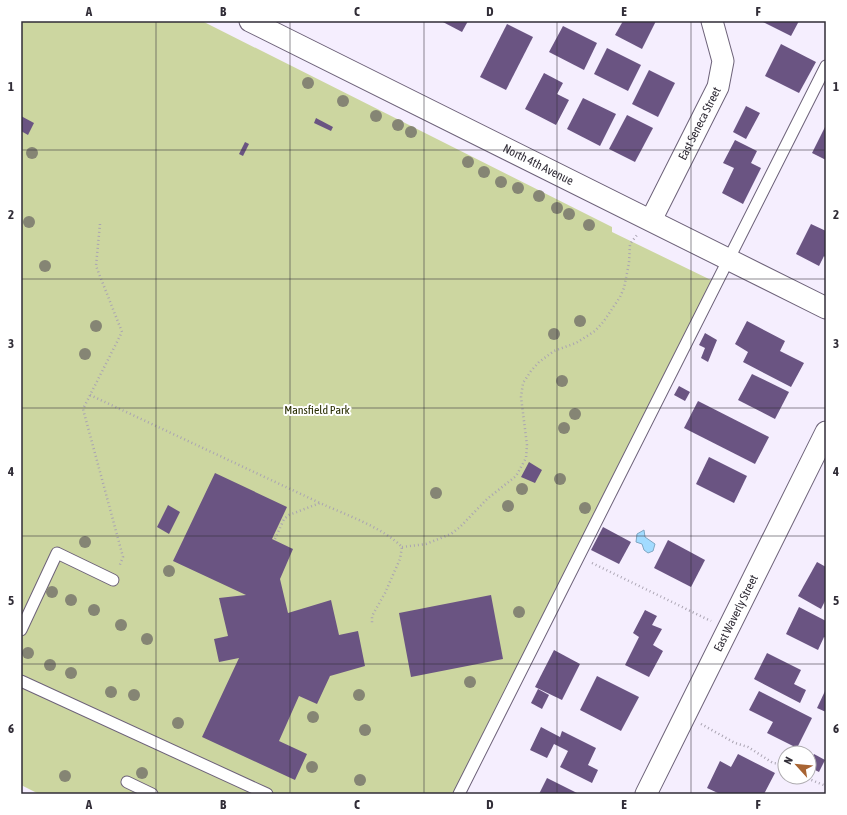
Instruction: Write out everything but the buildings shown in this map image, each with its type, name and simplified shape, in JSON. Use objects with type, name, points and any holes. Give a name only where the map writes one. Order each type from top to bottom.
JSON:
[{"type":"street","name":"North 4th Avenue","points":[[250,21],[826,308]]},
{"type":"street","name":"East Seneca Street","points":[[651,220],[718,87],[723,61],[712,21]]},
{"type":"street","name":"East Waverly Street","points":[[646,794],[826,432]]},
{"type":"lane","points":[[459,794],[826,66]]},
{"type":"lane","points":[[21,630],[58,553],[114,580]]},
{"type":"lane","points":[[21,681],[267,794]]},
{"type":"lane","points":[[127,782],[152,794]]},
{"type":"path","points":[[90,395],[385,533],[402,547],[426,544],[451,534],[460,527],[487,499],[516,476],[526,458],[527,445],[521,397],[523,383],[539,362],[554,352],[576,343],[595,331],[604,321],[620,297],[624,288],[629,263],[630,244],[651,220]]},
{"type":"path","points":[[100,224],[96,266],[122,332],[83,409],[124,557],[114,580]]},
{"type":"path","points":[[275,539],[284,519],[289,515],[320,503]]},
{"type":"path","points":[[372,625],[372,616],[385,593],[397,566],[402,547]]},
{"type":"path","points":[[579,556],[728,629]]},
{"type":"path","points":[[684,716],[736,743],[748,747],[773,763],[777,763]]},
{"type":"green space","name":"Mansfield Park","points":[[21,21],[204,22],[612,227],[612,232],[713,281],[455,794],[39,794],[21,785]]},
{"type":"water","points":[[644,530],[645,537],[655,544],[653,551],[648,553],[644,550],[642,544],[636,542],[637,534]]}]
